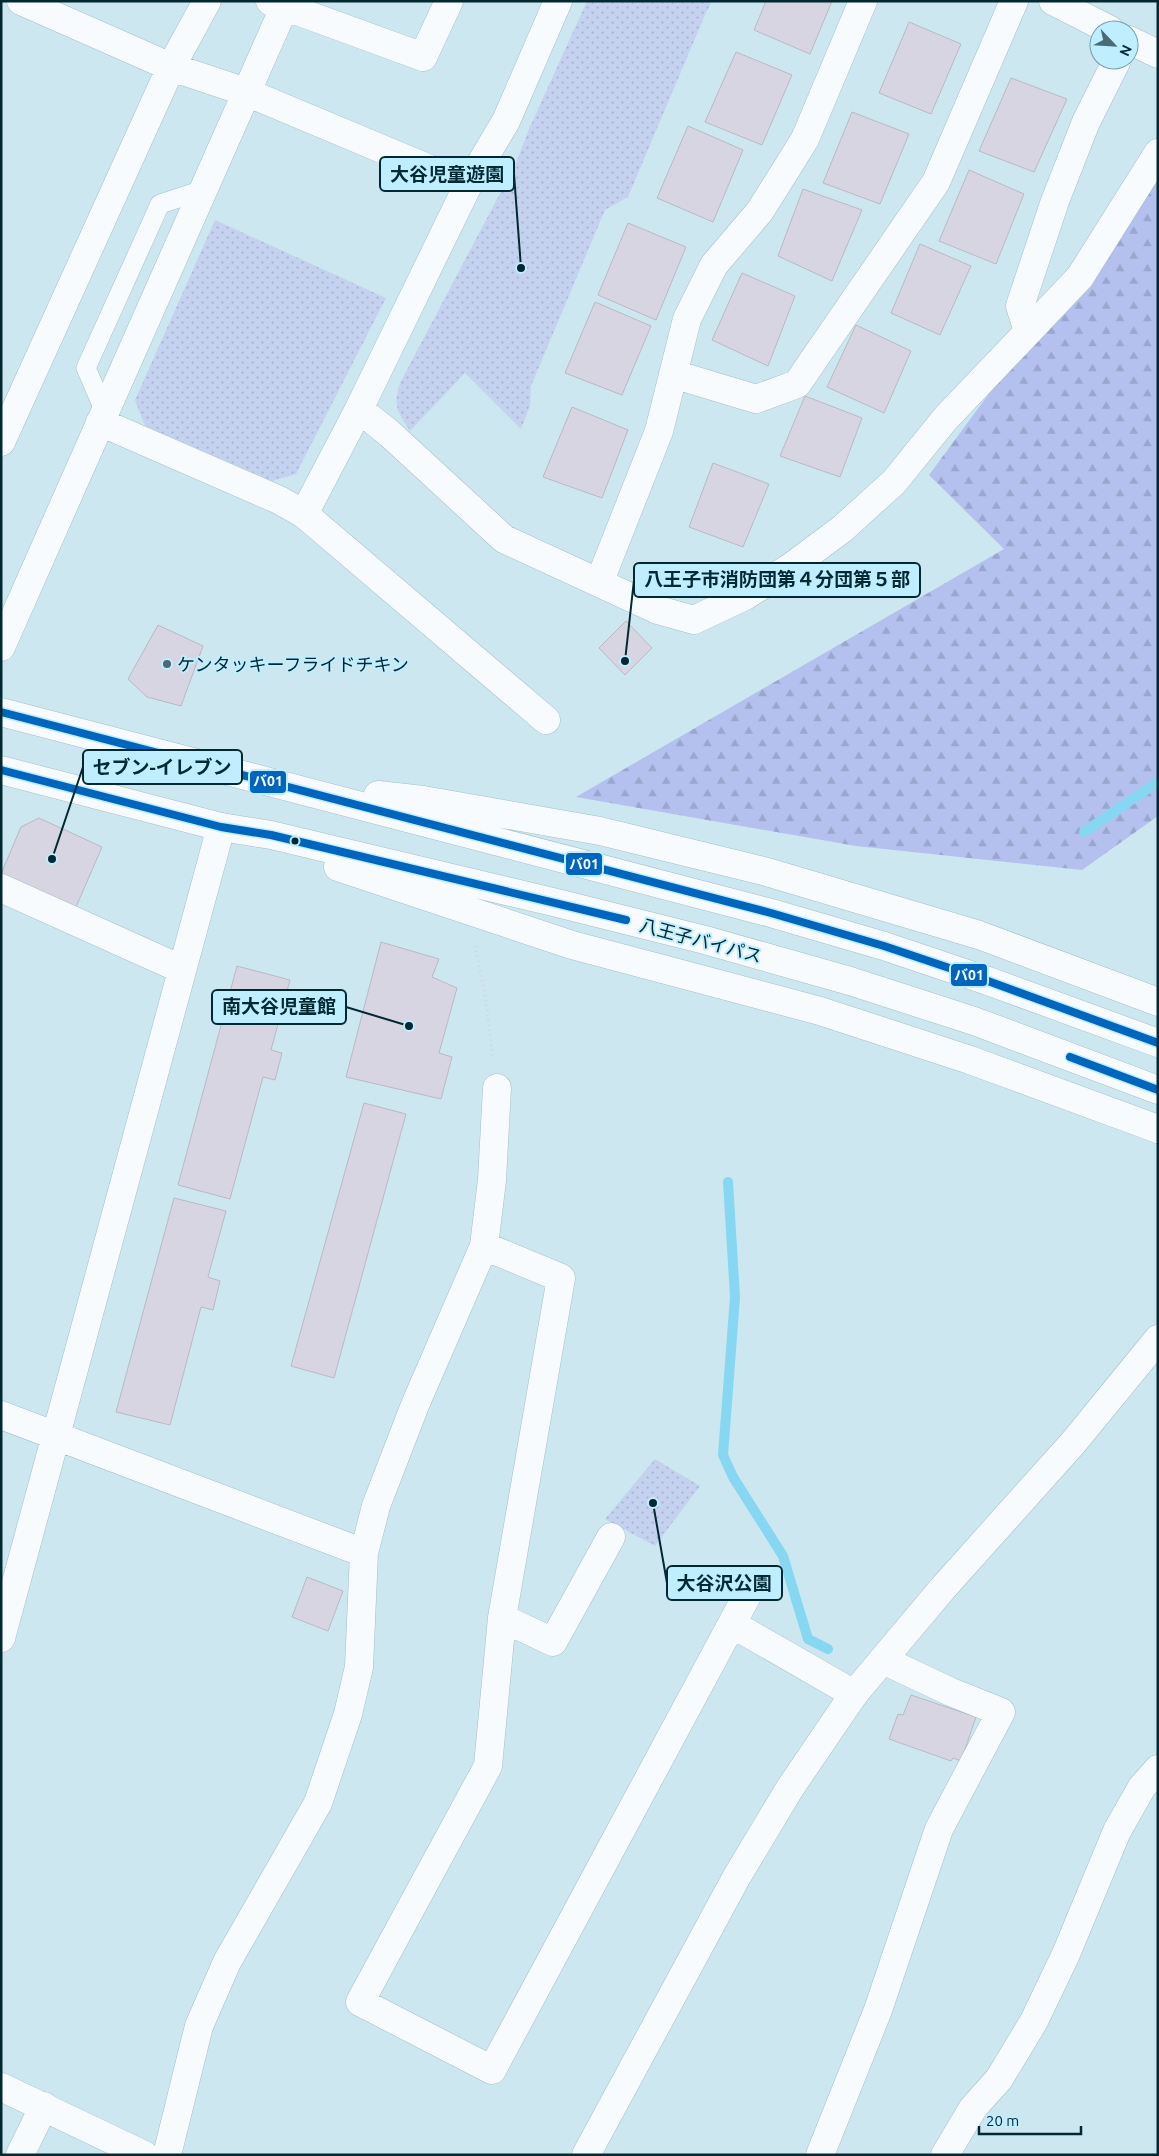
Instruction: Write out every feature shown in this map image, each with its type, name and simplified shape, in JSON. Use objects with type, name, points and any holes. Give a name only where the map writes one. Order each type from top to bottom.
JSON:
[{"type":"main road","points":[[21,1],[171,67],[246,92],[468,185]]},
{"type":"main road","points":[[1,442],[171,67],[208,1]]},
{"type":"main road","points":[[1,647],[246,92],[280,3],[424,57],[449,1]]},
{"type":"main road","points":[[304,514],[359,409],[468,185],[506,121],[558,1]]},
{"type":"main road","points":[[599,583],[659,432],[687,319],[714,265],[760,211],[805,138],[863,1]]},
{"type":"main road","points":[[673,374],[756,399],[797,384],[936,182],[1014,1]]},
{"type":"main road","points":[[1053,1],[1090,20]]},
{"type":"main road","points":[[1139,45],[1158,54]]},
{"type":"main road","points":[[1028,331],[1020,306],[1055,201],[1079,140],[1112,70]]},
{"type":"main road","points":[[359,409],[390,434],[504,538],[658,610],[694,620],[745,596],[791,568],[842,530],[894,482],[945,419],[1080,277],[1158,152]]},
{"type":"main road","points":[[103,417],[279,500],[304,514],[546,720]]},
{"type":"main road","points":[[1,712],[771,913],[884,946],[988,981],[1158,1043]]},
{"type":"main road","name":"八王子バイパス","points":[[1,770],[221,826],[271,835],[705,940],[850,981],[974,1022],[1158,1090]]},
{"type":"main road","points":[[285,785],[423,800],[600,831],[767,872],[979,935],[1158,1002]]},
{"type":"main road","points":[[1,1638],[221,826],[398,888],[572,945],[820,1010],[970,1060],[1158,1130]]},
{"type":"main road","points":[[1,888],[181,969]]},
{"type":"main road","points":[[167,2155],[199,2026],[227,1962],[318,1803],[348,1714],[359,1666],[364,1554],[376,1506],[415,1404],[484,1246],[492,1180],[497,1088]]},
{"type":"main road","points":[[484,1246],[560,1278],[502,1618],[488,1766],[360,2002],[492,2070],[750,1590]]},
{"type":"main road","points":[[586,2155],[736,1878],[790,1788],[854,1694],[943,1588],[1073,1443],[1158,1339]]},
{"type":"main road","points":[[1,1415],[364,1554]]},
{"type":"main road","points":[[502,1618],[552,1642],[612,1537]]},
{"type":"main road","points":[[732,1624],[854,1694]]},
{"type":"main road","points":[[820,2155],[878,2010],[939,1828],[1001,1712],[951,1692],[883,1660]]},
{"type":"main road","points":[[945,2155],[973,2108],[999,2079],[1034,2021],[1066,1954],[1117,1831],[1142,1787],[1158,1769]]},
{"type":"main road","points":[[1,2087],[144,2155]]},
{"type":"main road","points":[[20,2155],[44,2106]]},
{"type":"path","points":[[473,938],[485,995],[497,1088]]},
{"type":"green space","points":[[1158,164],[1158,816],[1082,870],[856,846],[576,797],[1004,549],[929,475]]},
{"type":"shaded area","points":[[587,1],[712,1],[628,197],[605,210],[531,386],[530,406],[521,429],[465,373],[410,431],[398,408],[397,397],[400,383],[516,163],[529,129]]},
{"type":"shaded area","points":[[215,220],[386,298],[296,474],[272,481],[145,426],[135,400]]},
{"type":"shaded area","points":[[655,1459],[700,1486],[655,1546],[605,1519]]},
{"type":"building","points":[[766,1],[832,1],[810,54],[754,30]]},
{"type":"building","points":[[909,22],[961,44],[931,114],[879,93]]},
{"type":"building","points":[[736,52],[792,75],[762,145],[705,122]]},
{"type":"building","points":[[1011,78],[1067,99],[1034,172],[979,151]]},
{"type":"building","points":[[852,112],[909,134],[880,204],[823,183]]},
{"type":"building","points":[[688,126],[743,150],[713,222],[657,198]]},
{"type":"building","points":[[969,170],[1024,194],[996,264],[939,241]]},
{"type":"building","points":[[803,189],[862,210],[832,281],[778,256]]},
{"type":"building","points":[[628,223],[686,247],[656,320],[598,295]]},
{"type":"building","points":[[920,244],[971,266],[940,335],[891,313]]},
{"type":"building","points":[[742,273],[795,296],[768,366],[712,340]]},
{"type":"building","points":[[595,302],[651,326],[622,395],[565,373]]},
{"type":"building","points":[[856,325],[911,351],[884,413],[827,387]]},
{"type":"building","points":[[805,396],[862,418],[840,477],[780,456]]},
{"type":"building","points":[[572,407],[628,430],[602,498],[543,477]]},
{"type":"building","points":[[713,463],[769,484],[743,547],[689,527]]},
{"type":"building","points":[[626,621],[652,648],[625,675],[599,648]]},
{"type":"building","points":[[158,625],[203,646],[181,706],[147,697],[128,679]]},
{"type":"building","points":[[39,818],[102,847],[76,907],[1,874],[21,827]]},
{"type":"building","points":[[381,942],[439,959],[432,977],[457,988],[439,1053],[452,1057],[441,1099],[346,1077]]},
{"type":"building","points":[[237,966],[290,980],[271,1050],[282,1053],[275,1080],[263,1077],[230,1199],[178,1185]]},
{"type":"building","points":[[364,1103],[406,1114],[334,1378],[291,1366]]},
{"type":"building","points":[[174,1198],[226,1211],[208,1277],[220,1281],[213,1310],[201,1307],[170,1425],[116,1412]]},
{"type":"building","points":[[307,1577],[343,1591],[328,1631],[292,1617]]},
{"type":"building","points":[[911,1695],[976,1717],[961,1761],[953,1758],[951,1761],[889,1739],[898,1714],[903,1715]]},
{"type":"waterway","points":[[1084,832],[1158,782]]},
{"type":"waterway","points":[[728,1182],[735,1297],[723,1455],[733,1477],[783,1556],[808,1639],[828,1649]]},
{"type":"transit line","name":"バ01","points":[[1,712],[771,913],[884,946],[988,981],[1158,1043]]},
{"type":"transit line","name":"バ01","points":[[1,770],[221,827],[271,835],[626,920]]},
{"type":"transit line","name":"バ01","points":[[1070,1057],[1158,1090]]},
{"type":"place","name":"大谷児童遊園","points":[[521,268]]},
{"type":"place","name":"八王子市消防団第４分団第５部","points":[[625,661]]},
{"type":"place","name":"ケンタッキーフライドチキン","points":[[167,664]]},
{"type":"place","name":"セブン-イレブン","points":[[52,859]]},
{"type":"place","name":"南大谷児童館","points":[[409,1026]]},
{"type":"place","name":"大谷沢公園","points":[[653,1503]]}]
